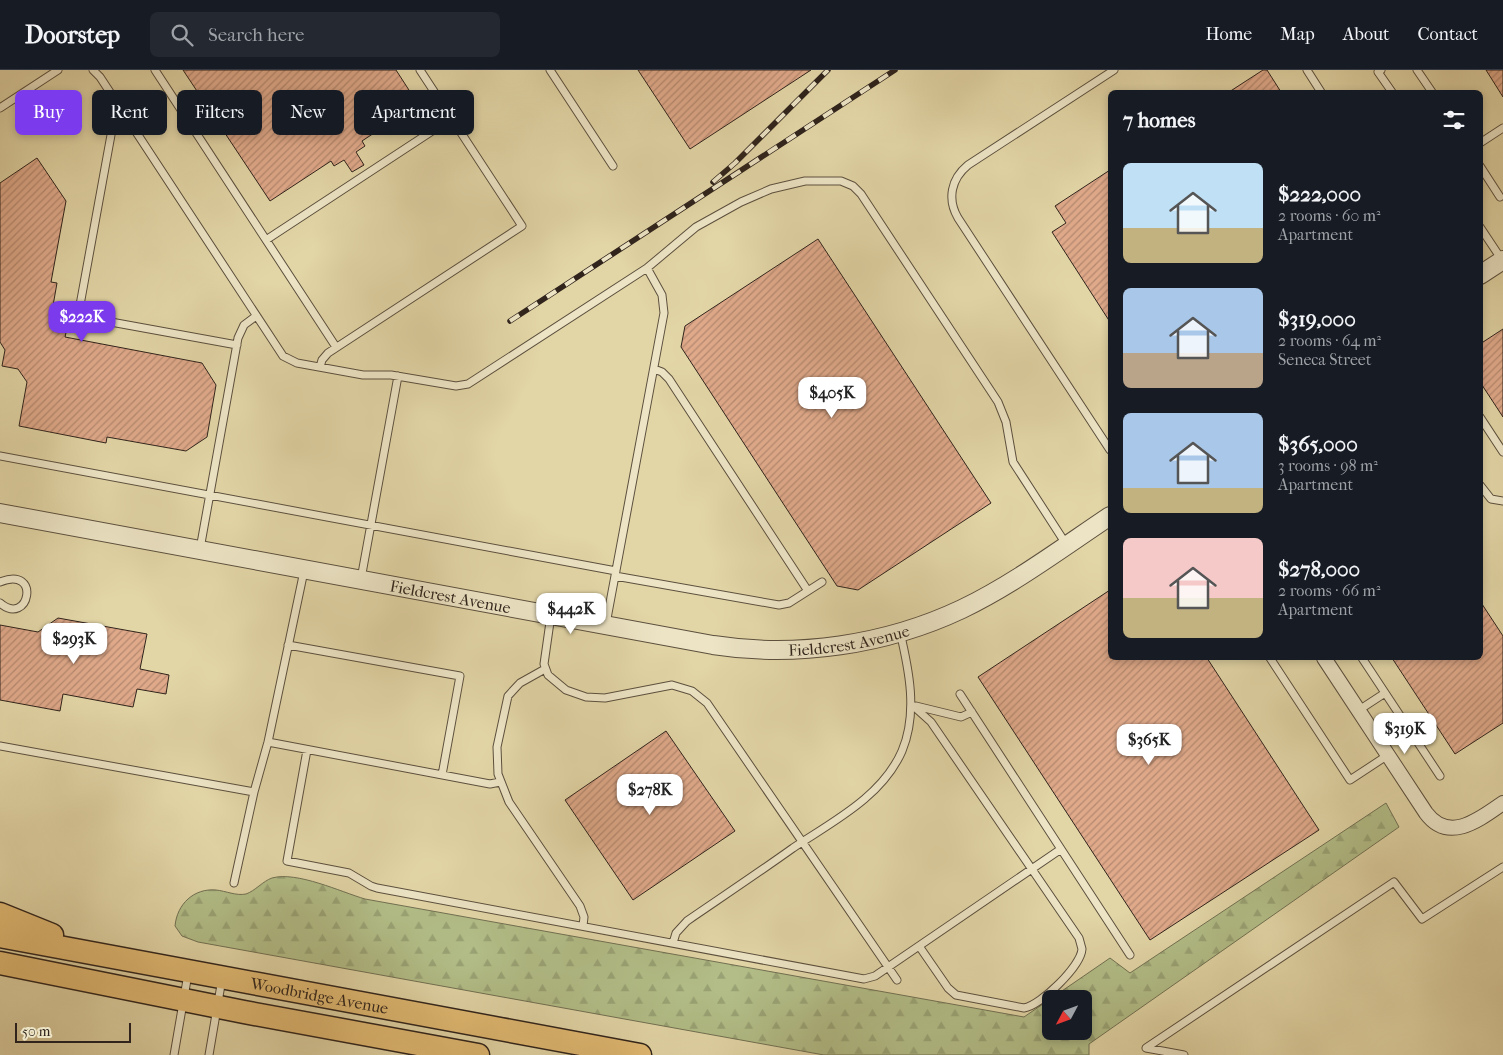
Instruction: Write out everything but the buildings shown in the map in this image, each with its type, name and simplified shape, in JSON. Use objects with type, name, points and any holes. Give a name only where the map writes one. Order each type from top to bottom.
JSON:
[{"type":"main road","points":[[0,914],[83,945],[154,965]]},
{"type":"main road","name":"Woodbridge Avenue","points":[[0,936],[640,1055]]},
{"type":"main road","name":"Woodbridge Avenue","points":[[0,963],[478,1055]]},
{"type":"street","points":[[1483,273],[1502,260]]},
{"type":"street","name":"Fieldcrest Avenue","points":[[0,513],[713,645],[756,650],[832,646],[900,632],[936,620],[969,606],[1108,517]]},
{"type":"street","points":[[1325,660],[1426,813],[1441,826],[1464,827],[1503,803]]},
{"type":"lane","points":[[0,108],[58,70]]},
{"type":"lane","points":[[93,70],[107,90]]},
{"type":"lane","points":[[155,70],[336,347]]},
{"type":"lane","points":[[420,70],[433,90]]},
{"type":"lane","points":[[550,70],[613,166]]},
{"type":"lane","points":[[1108,447],[958,218],[952,205],[952,192],[959,174],[968,165],[1114,70]]},
{"type":"lane","points":[[1307,70],[1320,90]]},
{"type":"lane","points":[[1381,70],[1378,72],[1391,90]]},
{"type":"lane","points":[[1417,70],[1431,90]]},
{"type":"lane","points":[[1483,141],[1503,128]]},
{"type":"lane","points":[[111,135],[78,316],[237,346]]},
{"type":"lane","points":[[138,135],[280,352],[288,359],[363,375],[398,376],[456,386],[468,384],[647,268],[696,227],[741,202],[771,189],[805,181],[841,181],[853,186],[861,194],[998,402],[1006,422],[1012,462],[1066,545]]},
{"type":"lane","points":[[266,240],[426,135]]},
{"type":"lane","points":[[320,367],[324,356],[336,347],[522,226],[463,135]]},
{"type":"lane","points":[[1483,171],[1500,197]]},
{"type":"lane","points":[[1483,232],[1502,260]]},
{"type":"lane","points":[[606,624],[664,313],[664,301],[647,268]]},
{"type":"lane","points":[[200,549],[241,329],[256,316]]},
{"type":"lane","points":[[654,369],[662,372],[669,379],[808,591]]},
{"type":"lane","points":[[361,579],[398,376]]},
{"type":"lane","points":[[1483,422],[1503,452]]},
{"type":"lane","points":[[0,456],[371,525],[773,605],[789,603],[822,582]]},
{"type":"lane","points":[[1483,489],[1491,499],[1503,501]]},
{"type":"lane","points":[[234,883],[254,792],[268,742],[304,568]]},
{"type":"lane","points":[[0,582],[10,578],[17,579],[26,586],[27,594],[25,602],[19,607],[8,608],[0,604]]},
{"type":"lane","points":[[551,614],[544,658],[545,669],[558,686],[586,697],[616,698],[672,686],[686,688],[698,694],[711,708],[897,980]]},
{"type":"lane","points":[[674,943],[676,933],[687,921],[860,802],[888,774],[906,741],[911,704],[908,666],[900,632]]},
{"type":"lane","points":[[288,644],[460,676],[442,775]]},
{"type":"lane","points":[[1271,660],[1350,780],[1388,755]]},
{"type":"lane","points":[[1363,660],[1440,776]]},
{"type":"lane","points":[[545,669],[520,683],[508,696],[496,754],[500,782],[509,802],[580,906],[584,917],[583,926]]},
{"type":"lane","points":[[1359,710],[1385,693]]},
{"type":"lane","points":[[960,694],[1130,955]]},
{"type":"lane","points":[[911,704],[957,716],[972,712]]},
{"type":"lane","points":[[911,704],[931,722],[1079,938],[1082,949],[1077,964],[1035,1004],[1019,1008],[956,995],[948,988],[919,946]]},
{"type":"lane","points":[[268,742],[490,784],[500,782]]},
{"type":"lane","points":[[0,746],[254,792]]},
{"type":"lane","points":[[308,750],[287,861],[349,873],[371,886],[868,979],[1061,849]]},
{"type":"lane","points":[[1184,1055],[1146,1048],[1394,882],[1422,919],[1503,867]]},
{"type":"lane","points":[[174,1055],[188,971]]},
{"type":"lane","points":[[209,1055],[223,978]]},
{"type":"green space","points":[[1386,803],[1399,827],[1089,1044],[1089,1055],[824,1055],[198,942],[182,936],[175,926],[176,918],[183,904],[201,892],[216,890],[246,894],[269,879],[294,877],[319,883],[365,899],[1024,1017],[1042,1005],[1042,1040],[1092,1040],[1092,990],[1063,990],[1110,958],[1130,973]]},
{"type":"railway","points":[[713,182],[735,163],[828,70]]},
{"type":"railway","points":[[510,321],[895,70]]}]
